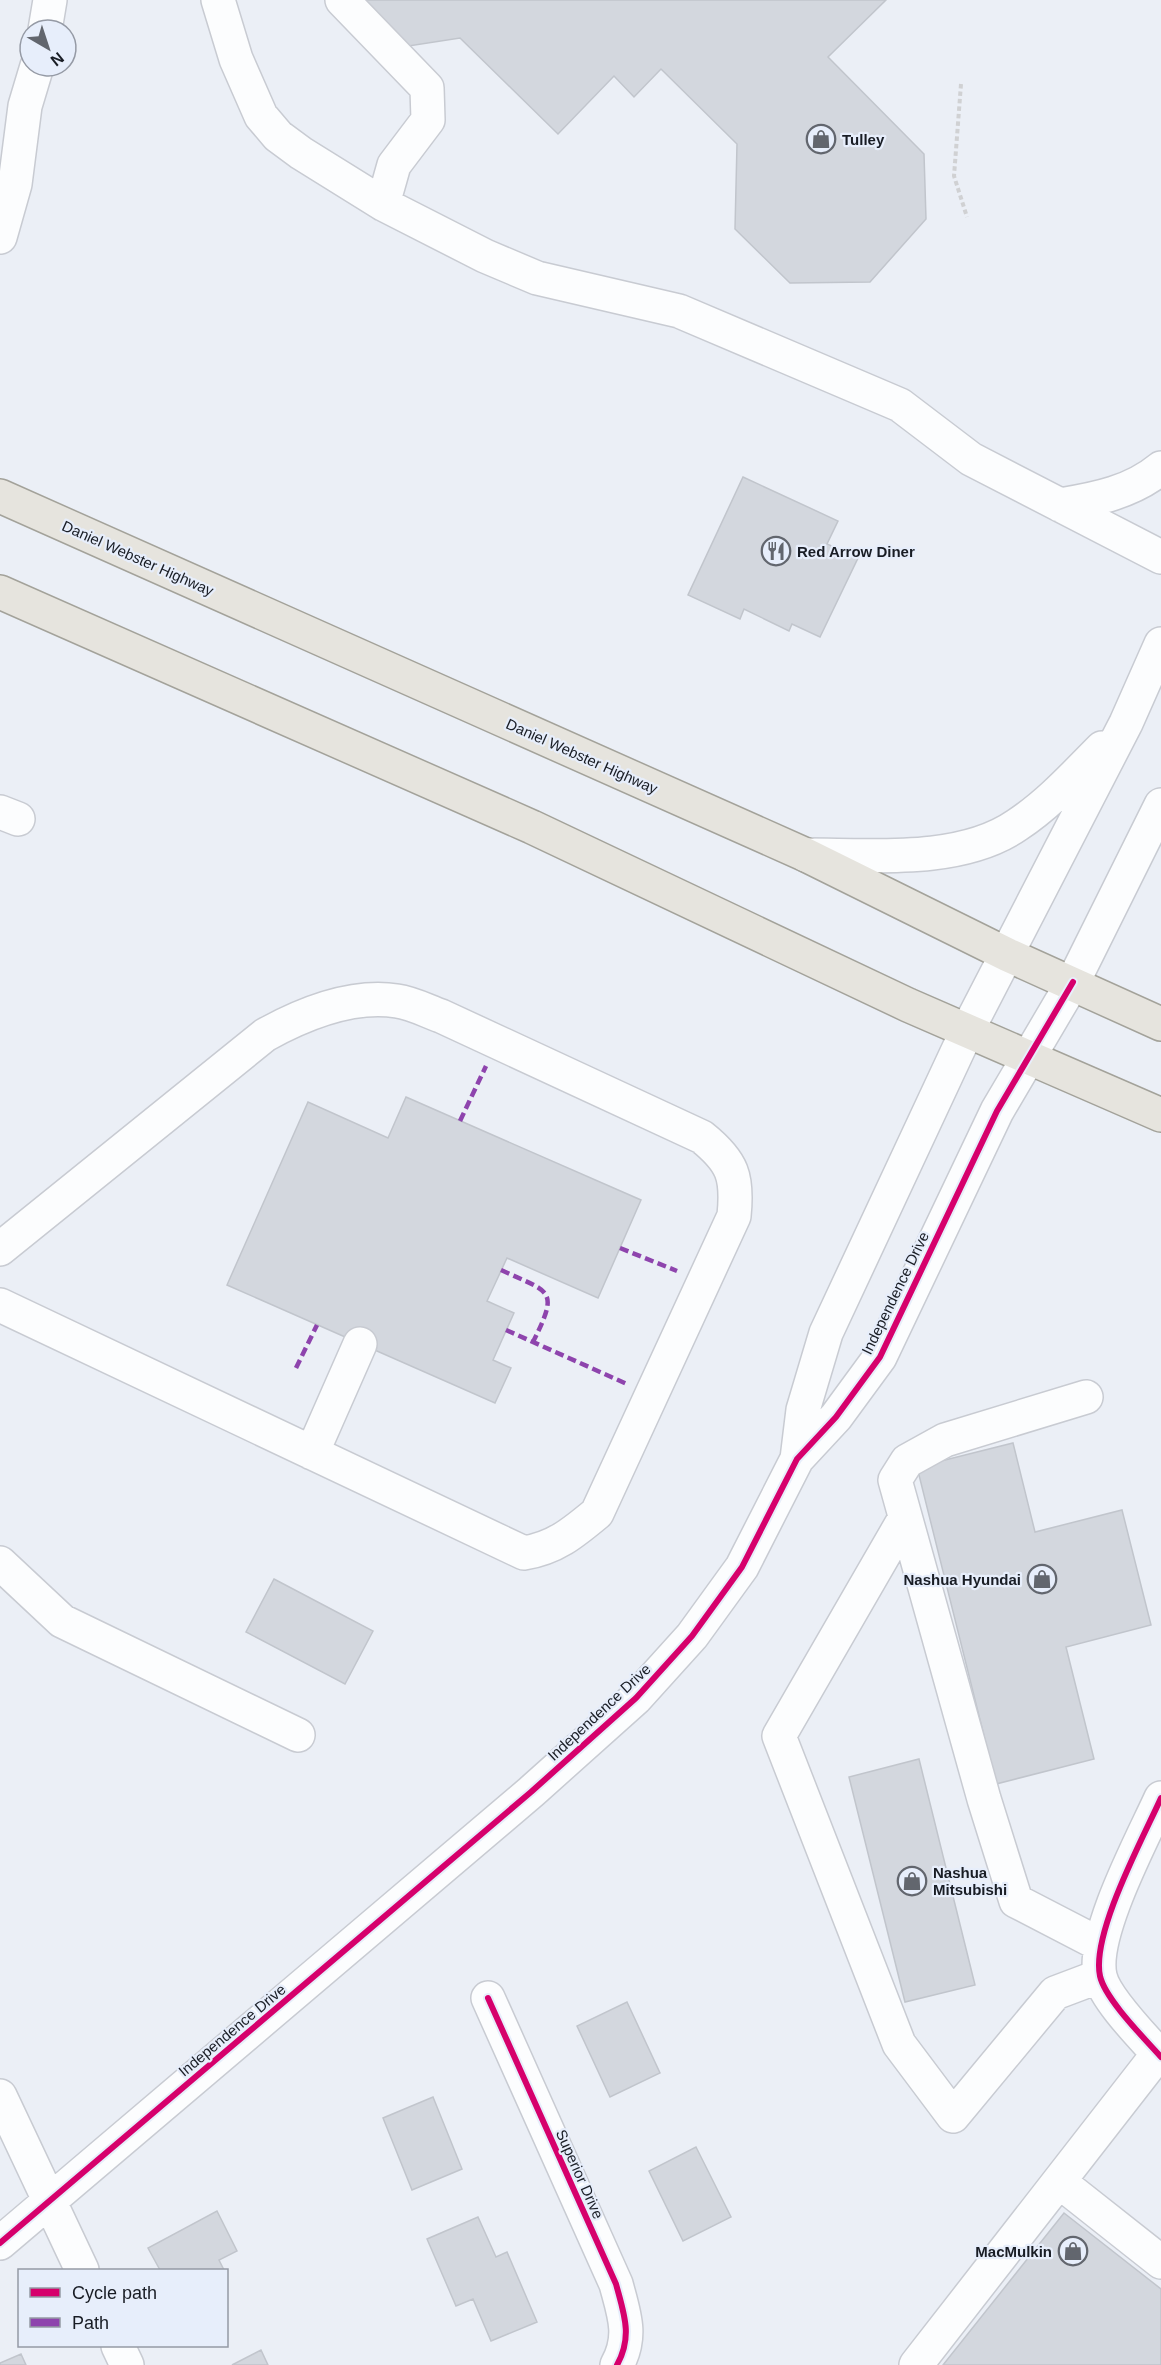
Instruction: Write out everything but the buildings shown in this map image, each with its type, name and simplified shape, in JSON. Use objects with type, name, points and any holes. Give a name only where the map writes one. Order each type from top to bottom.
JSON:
[{"type":"main road","name":"Daniel Webster Highway","points":[[0,496],[806,855],[1008,955],[1073,982],[1161,1024]]},
{"type":"main road","points":[[0,592],[532,828],[908,1005],[1161,1115]]},
{"type":"street","points":[[47,18],[51,0]]},
{"type":"street","points":[[218,0],[236,59],[261,116],[278,136],[301,153],[383,204],[485,256],[537,278],[679,311],[900,405],[971,459],[1161,557]]},
{"type":"street","points":[[342,0],[427,88],[428,120],[394,165],[383,204]]},
{"type":"street","points":[[0,237],[15,184],[25,106],[33,78]]},
{"type":"street","points":[[0,139],[25,106]]},
{"type":"street","points":[[1060,505],[1096,499],[1126,490],[1161,468]]},
{"type":"street","name":"Independence Drive","points":[[797,1459],[802,1410],[826,1333],[967,1030],[1008,955],[1126,723],[1161,644]]},
{"type":"street","points":[[806,855],[931,854],[987,840],[1016,827],[1053,798],[1126,723]]},
{"type":"street","name":"Independence Drive","points":[[0,2243],[531,1792],[636,1698],[692,1636],[742,1567],[797,1459],[836,1417],[880,1357],[997,1111],[1073,982],[1161,806]]},
{"type":"street","points":[[0,1249],[226,1064],[265,1035],[299,1016],[362,1001],[398,1001],[441,1016],[702,1137],[720,1152],[734,1175],[736,1194],[734,1216],[597,1513],[567,1538],[545,1550],[524,1553],[0,1305]]},
{"type":"street","points":[[312,1453],[360,1344]]},
{"type":"street","points":[[916,2365],[1160,2056],[1119,2009],[1101,1961],[1016,1901],[984,1798],[895,1480],[907,1461],[945,1440],[1086,1397]]},
{"type":"street","points":[[905,1518],[778,1736],[899,2044],[952,2116],[1055,1993],[1101,1961],[1118,1894],[1161,1798]]},
{"type":"street","points":[[0,1563],[62,1622],[298,1736]]},
{"type":"street","name":"Superior Drive","points":[[488,1998],[616,2284],[626,2323],[626,2349],[617,2365]]},
{"type":"street","points":[[0,2096],[81,2269]]},
{"type":"street","points":[[1061,2182],[1161,2262]]},
{"type":"street","points":[[118,2347],[127,2365]]},
{"type":"path","points":[[961,84],[954,176],[967,217]]},
{"type":"marked path","points":[[460,1121],[486,1066]]},
{"type":"marked path","points":[[620,1248],[677,1271]]},
{"type":"marked path","points":[[501,1270],[530,1283],[546,1294],[548,1302],[546,1311],[533,1342]]},
{"type":"marked path","points":[[296,1368],[317,1325]]},
{"type":"marked path","points":[[506,1330],[627,1384]]},
{"type":"cycle path","points":[[0,2243],[531,1792],[636,1698],[692,1636],[742,1567],[797,1459],[836,1417],[880,1357],[997,1111],[1073,982]]},
{"type":"cycle path","points":[[1161,1798],[1120,1886],[1103,1936],[1099,1958],[1100,1976],[1109,1996],[1161,2057]]},
{"type":"cycle path","points":[[488,1998],[616,2284],[626,2325],[625,2344],[617,2365]]},
{"type":"place","name":"Tulley","points":[[821,139]]},
{"type":"place","name":"Red Arrow Diner","points":[[776,551]]},
{"type":"place","name":"Nashua Hyundai","points":[[1042,1579]]},
{"type":"place","name":"Nashua Mitsubishi","points":[[912,1881]]},
{"type":"place","name":"MacMulkin","points":[[1073,2251]]}]
